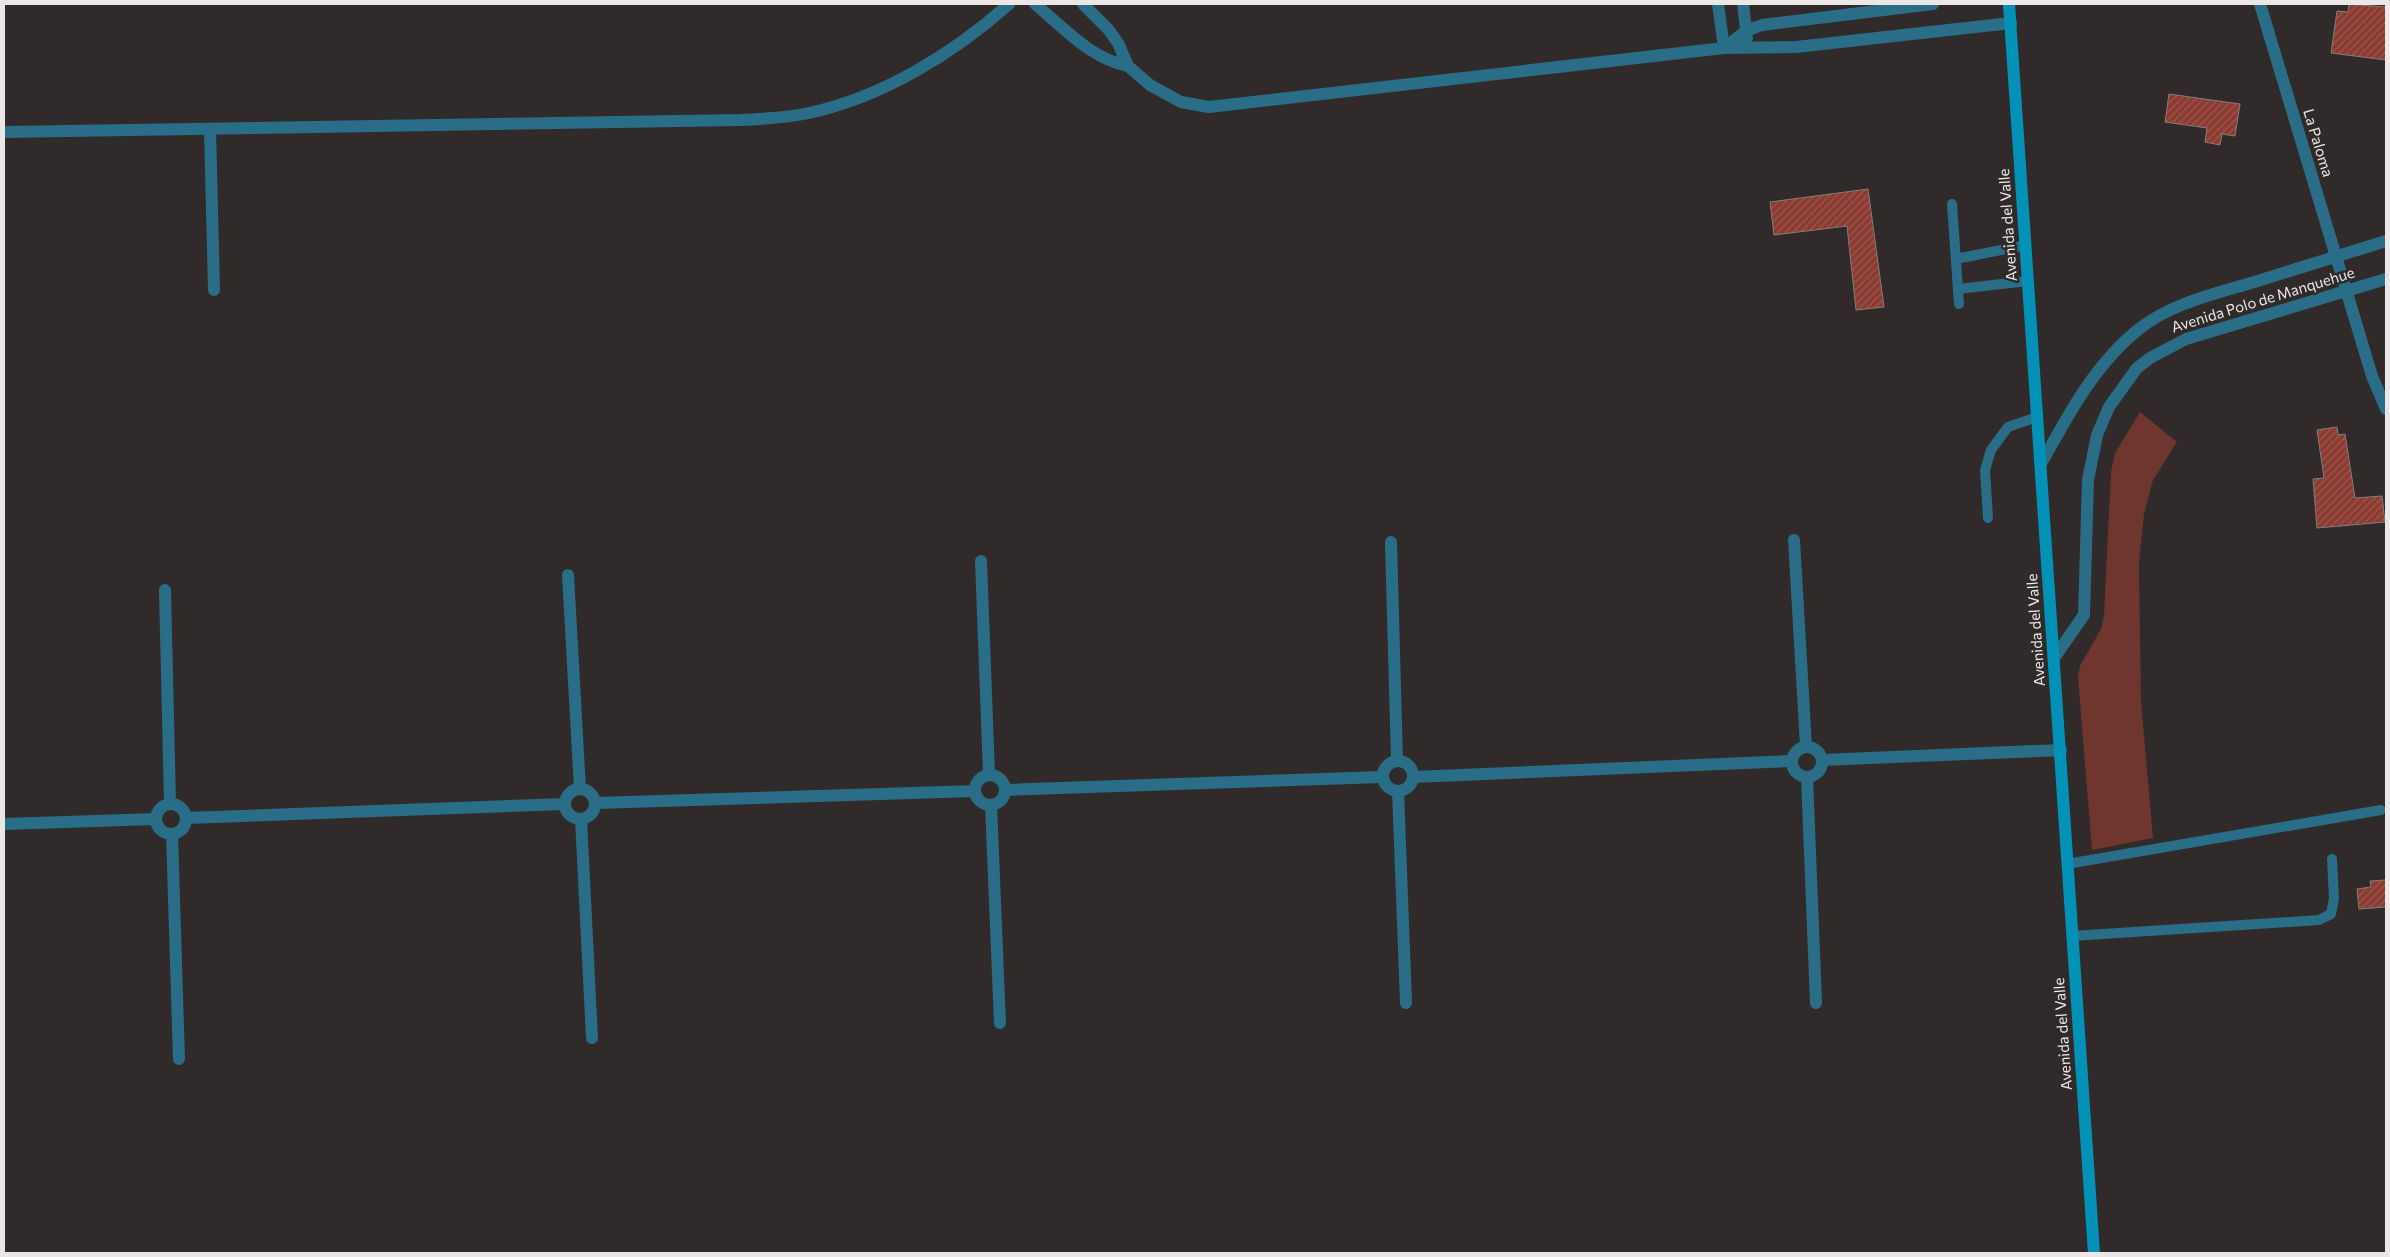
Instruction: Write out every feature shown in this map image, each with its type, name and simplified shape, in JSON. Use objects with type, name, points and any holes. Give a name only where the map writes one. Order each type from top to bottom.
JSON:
[{"type":"street","points":[[4,132],[730,120],[787,117],[826,109],[900,79],[951,49],[1009,4]]},
{"type":"street","points":[[1035,4],[1095,54],[1116,64],[1128,66]]},
{"type":"street","points":[[1083,4],[1108,29],[1121,49],[1128,66],[1150,85],[1170,98],[1195,106],[1208,107],[1724,48],[1796,47],[2011,23]]},
{"type":"street","points":[[1718,4],[1724,48]]},
{"type":"street","points":[[1743,4],[1748,48]]},
{"type":"street","points":[[1724,48],[1746,31],[1762,25],[1933,4]]},
{"type":"street","name":"Avenida del Valle","points":[[2010,4],[2094,1253]]},
{"type":"street","name":"La Paloma","points":[[2260,4],[2372,376],[2386,409]]},
{"type":"street","points":[[210,128],[214,290]]},
{"type":"street","name":"Avenida Polo de Manquehue","points":[[2041,464],[2091,380],[2120,346],[2151,320],[2220,292],[2386,241]]},
{"type":"street","name":"Avenida Polo de Manquehue","points":[[2054,658],[2084,615],[2087,506],[2091,465],[2102,421],[2125,383],[2150,358],[2186,339],[2386,279]]},
{"type":"street","points":[[1794,540],[1806,746]]},
{"type":"street","points":[[1391,542],[1397,761]]},
{"type":"street","points":[[981,561],[989,774]]},
{"type":"street","points":[[568,575],[580,789]]},
{"type":"street","points":[[166,590],[170,803]]},
{"type":"street","points":[[1806,746],[1818,752],[1822,760],[1820,770],[1808,777],[1798,774],[1791,761],[1794,753],[1806,746]]},
{"type":"street","points":[[1822,760],[2061,750]]},
{"type":"street","points":[[1397,761],[1402,761],[1410,767],[1413,777],[1407,788],[1398,791],[1386,786],[1382,777],[1384,768],[1397,761]]},
{"type":"street","points":[[1413,777],[1791,761]]},
{"type":"street","points":[[989,774],[999,777],[1005,790],[1000,802],[991,805],[978,799],[975,791],[977,782],[989,774]]},
{"type":"street","points":[[1005,790],[1382,777]]},
{"type":"street","points":[[1808,777],[1816,1003]]},
{"type":"street","points":[[580,789],[592,794],[596,803],[593,812],[581,819],[572,817],[565,804],[568,795],[580,789]]},
{"type":"street","points":[[596,803],[975,791]]},
{"type":"street","points":[[1398,791],[1406,1003]]},
{"type":"street","points":[[170,803],[183,809],[186,818],[183,827],[172,834],[159,828],[156,819],[161,807],[170,803]]},
{"type":"street","points":[[186,818],[565,804]]},
{"type":"street","points":[[991,805],[1000,1022]]},
{"type":"street","points":[[4,824],[156,819]]},
{"type":"street","points":[[581,819],[592,1038]]},
{"type":"street","points":[[172,834],[179,1059]]},
{"type":"lane","points":[[1952,204],[1959,304]]},
{"type":"lane","points":[[1956,259],[2026,245]]},
{"type":"lane","points":[[1958,289],[2028,280]]},
{"type":"lane","points":[[1988,518],[1985,470],[1991,450],[2008,427],[2037,418]]},
{"type":"lane","points":[[2067,864],[2381,810]]},
{"type":"lane","points":[[2072,936],[2319,920],[2331,914],[2334,899],[2332,860]]},
{"type":"shaded area","points":[[2140,412],[2177,442],[2153,480],[2144,514],[2139,562],[2141,702],[2153,838],[2092,850],[2078,677],[2080,666],[2101,629],[2104,615],[2111,472],[2115,453]]},
{"type":"building","points":[[2349,4],[2386,7],[2386,60],[2331,53],[2337,11],[2348,12]]},
{"type":"building","points":[[2169,94],[2240,104],[2235,136],[2222,134],[2220,145],[2205,142],[2207,128],[2165,122]]},
{"type":"building","points":[[1868,189],[1884,307],[1856,310],[1847,226],[1774,235],[1770,202]]},
{"type":"building","points":[[2337,427],[2338,435],[2345,434],[2355,498],[2382,496],[2385,522],[2317,528],[2313,479],[2324,478],[2317,430]]},
{"type":"building","points":[[2386,880],[2386,907],[2359,909],[2357,889],[2371,887],[2370,881]]}]
